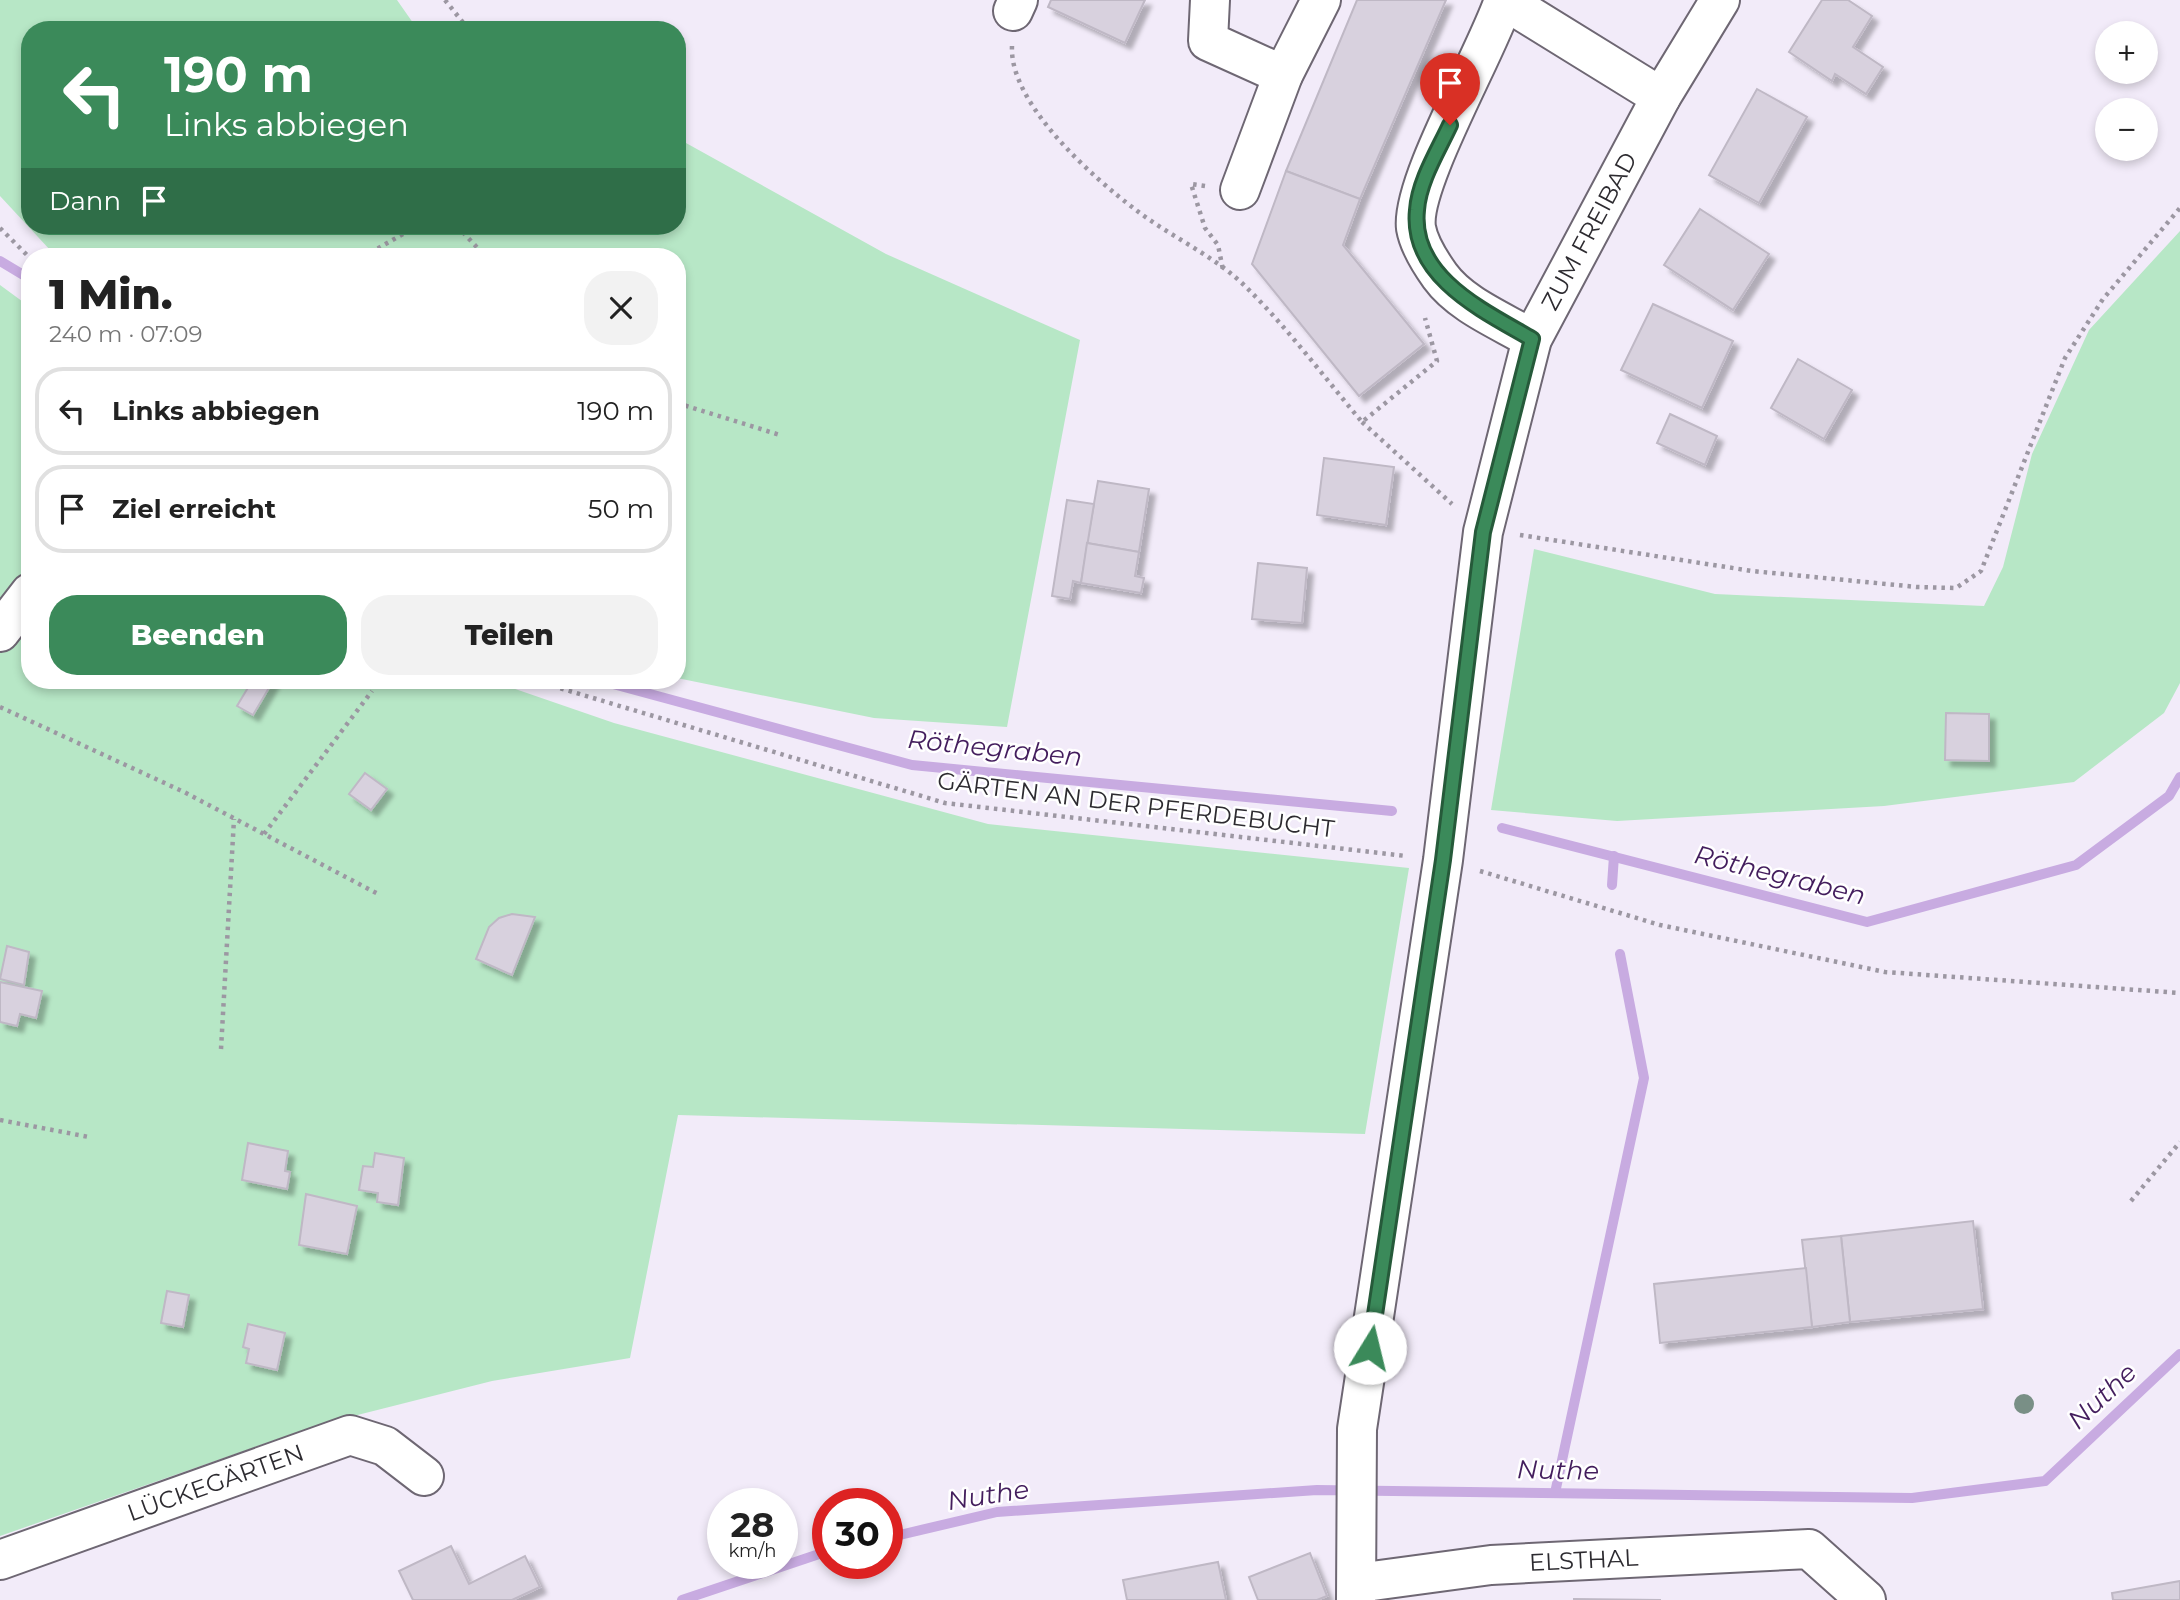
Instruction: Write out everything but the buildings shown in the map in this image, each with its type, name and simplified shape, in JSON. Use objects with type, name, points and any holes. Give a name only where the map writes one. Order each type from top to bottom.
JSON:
[{"type":"street","points":[[1210,0],[1208,41],[1283,75]]},
{"type":"street","points":[[1240,190],[1283,75],[1321,0]]},
{"type":"street","points":[[1532,339],[1463,298],[1438,272],[1424,252],[1416,229],[1417,208],[1428,173],[1504,0],[1661,97]]},
{"type":"street","name":"ZUM FREIBAD","points":[[1356,1592],[1357,1429],[1443,860],[1483,532],[1532,339],[1661,97],[1720,0]]},
{"type":"street","points":[[0,632],[21,605]]},
{"type":"street","name":"LÜCKEGÄRTEN","points":[[0,1560],[350,1435],[385,1446],[424,1476]]},
{"type":"street","name":"ELSTHAL","points":[[1356,1592],[1491,1565],[1810,1549],[1866,1600]]},
{"type":"path","points":[[445,0],[461,21]]},
{"type":"path","points":[[1016,5],[1012,69],[1021,91],[1045,122],[1084,163],[1135,209],[1247,288],[1362,422],[1483,532],[1541,536],[1752,571],[1917,587],[1956,588],[1981,571],[2065,358],[2111,289],[2180,208]]},
{"type":"path","points":[[0,228],[21,249]]},
{"type":"path","points":[[379,248],[401,235]]},
{"type":"path","points":[[465,235],[478,248]]},
{"type":"path","points":[[1362,422],[1437,361],[1421,302],[1425,284],[1438,272]]},
{"type":"path","points":[[686,406],[780,435]]},
{"type":"path","name":"GÄRTEN AN DER PFERDEBUCHT","points":[[557,689],[945,803],[1443,860],[1660,925],[1885,972],[2180,993]]},
{"type":"path","points":[[264,834],[372,691]]},
{"type":"path","points":[[0,707],[234,819],[380,895]]},
{"type":"path","points":[[221,1049],[234,819]]},
{"type":"path","points":[[0,1119],[89,1137]]},
{"type":"path","points":[[2131,1201],[2180,1142]]},
{"type":"green space","points":[[0,0],[397,0],[412,21],[21,21],[21,219],[0,196]]},
{"type":"green space","points":[[686,143],[886,254],[1080,340],[1007,727],[874,718],[686,680],[686,248],[48,248],[36,235],[686,235]]},
{"type":"green space","points":[[2180,231],[2180,683],[2164,713],[2074,782],[1884,806],[1617,821],[1491,810],[1534,549],[1715,594],[1984,606],[2003,567],[2032,454],[2089,330]]},
{"type":"green space","points":[[0,285],[21,300],[21,689],[515,689],[614,723],[988,824],[1409,868],[1365,1134],[678,1115],[630,1358],[492,1381],[318,1425],[0,1536]]},
{"type":"waterway","name":"Röthegraben","points":[[0,261],[21,274]]},
{"type":"waterway","name":"Röthegraben","points":[[632,689],[912,765],[1392,811]]},
{"type":"waterway","name":"Röthegraben","points":[[1502,828],[1867,922],[2076,865],[2169,796],[2180,777]]},
{"type":"waterway","points":[[1612,885],[1614,856]]},
{"type":"waterway","points":[[1555,1493],[1644,1078],[1620,954]]},
{"type":"waterway","name":"Nuthe","points":[[903,1534],[997,1512],[1317,1490],[1912,1498],[2045,1481],[2180,1354]]},
{"type":"waterway","name":"Nuthe","points":[[682,1600],[812,1556]]},
{"type":"route","points":[[1370,1348],[1443,860],[1483,532],[1532,339],[1463,298],[1441,277],[1424,252],[1416,229],[1417,208],[1428,173],[1450,125]]}]
